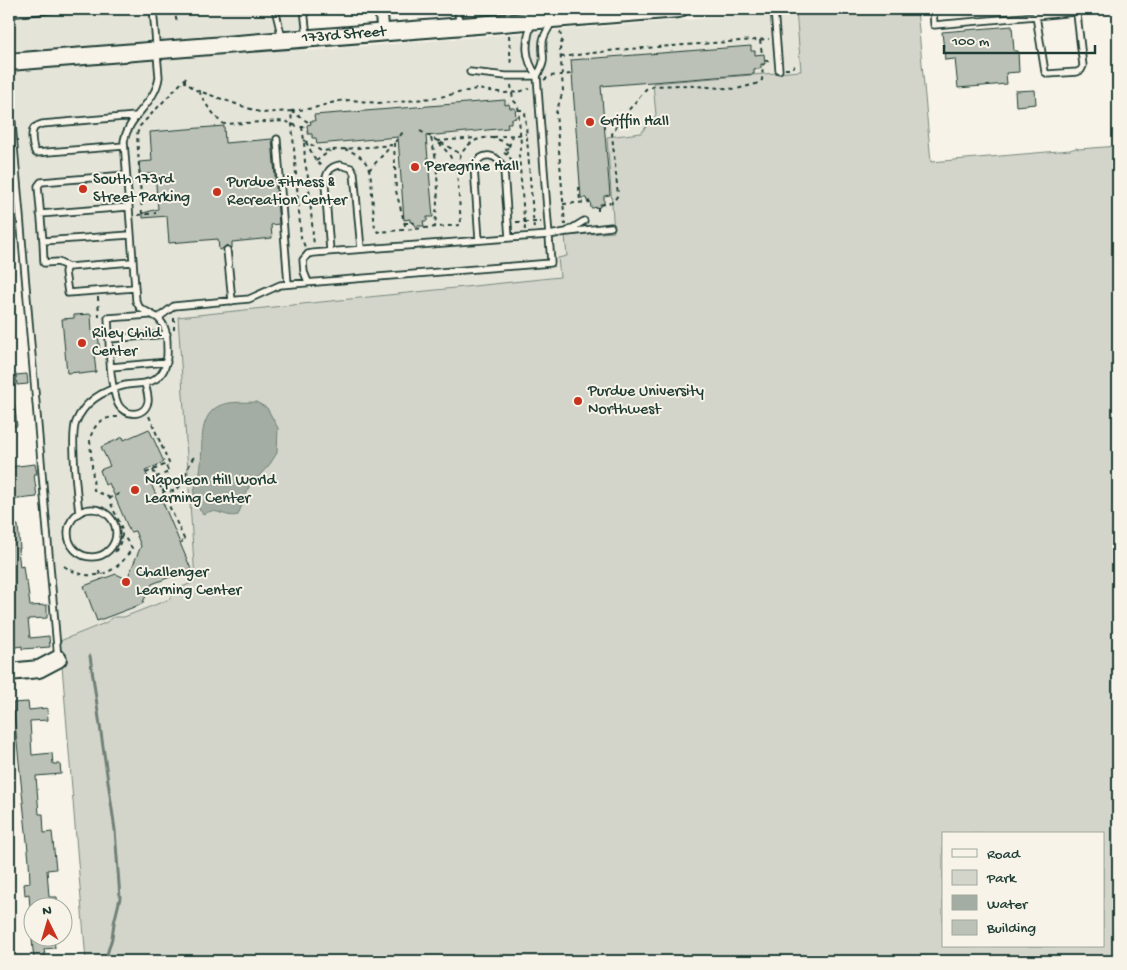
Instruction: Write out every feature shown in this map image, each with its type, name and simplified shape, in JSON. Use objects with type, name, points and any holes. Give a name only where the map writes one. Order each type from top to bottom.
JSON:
[{"type":"street","points":[[381,9],[383,32]]},
{"type":"street","name":"173rd Street","points":[[9,62],[508,23],[532,15],[555,19],[610,12],[679,9]]},
{"type":"street","points":[[9,672],[39,669],[58,659]]},
{"type":"lane","points":[[9,14],[59,9]]},
{"type":"lane","points":[[80,513],[73,432],[75,422],[93,398],[126,385],[146,383],[156,379],[163,373],[167,362],[167,334],[163,324],[158,318],[149,315],[140,308],[136,301],[124,146],[125,132],[158,87],[159,77],[153,9]]},
{"type":"lane","points":[[275,9],[283,40]]},
{"type":"lane","points":[[304,9],[307,38]]},
{"type":"lane","points":[[458,9],[460,26]]},
{"type":"lane","points":[[774,9],[780,70]]},
{"type":"lane","points":[[933,9],[934,24],[1036,16],[1072,12],[1077,14],[1083,66],[1081,70],[1077,72],[1048,74],[1045,72],[1036,16],[1036,9]]},
{"type":"lane","points":[[158,318],[174,306],[249,299],[280,285],[551,263],[538,83],[537,76],[529,65],[527,38],[532,15]]},
{"type":"lane","points":[[537,76],[545,64],[543,42],[545,35],[555,19]]},
{"type":"lane","points":[[470,72],[537,76]]},
{"type":"lane","points":[[9,88],[58,659]]},
{"type":"lane","points":[[124,146],[36,153],[34,150],[33,132],[36,127],[42,124],[136,116]]},
{"type":"lane","points":[[277,138],[288,284]]},
{"type":"lane","points":[[479,240],[473,174],[476,161],[481,158],[494,156],[502,164],[509,238]]},
{"type":"lane","points":[[330,252],[325,184],[329,170],[340,165],[351,168],[354,173],[361,249]]},
{"type":"lane","points":[[126,175],[40,182],[38,186],[44,263],[58,262],[68,267],[132,262]]},
{"type":"lane","points":[[40,214],[128,206]]},
{"type":"lane","points":[[566,232],[584,222]]},
{"type":"lane","points":[[308,282],[304,272],[303,260],[308,254],[549,235],[611,227]]},
{"type":"lane","points":[[43,241],[130,235]]},
{"type":"lane","points":[[227,250],[232,301]]},
{"type":"lane","points":[[68,267],[65,272],[68,293],[134,288]]},
{"type":"lane","points":[[146,383],[148,403],[144,410],[135,414],[122,410],[113,389],[108,318],[149,315]]},
{"type":"lane","points":[[109,339],[167,334]]},
{"type":"lane","points":[[111,367],[167,362]]},
{"type":"lane","points":[[87,510],[102,512],[112,522],[118,537],[101,555],[93,557],[78,553],[69,540],[68,532],[73,518],[87,510]]},
{"type":"path","points":[[174,9],[177,24]]},
{"type":"path","points":[[555,19],[562,41],[560,46],[563,96],[557,106],[556,113],[566,232]]},
{"type":"path","points":[[508,23],[512,93],[513,100],[518,105],[519,164],[525,237]]},
{"type":"path","points":[[561,57],[777,38]]},
{"type":"path","points":[[760,40],[762,54]]},
{"type":"path","points":[[601,205],[613,202],[618,195],[612,134],[618,123],[646,89],[654,86],[681,85],[730,89],[748,87],[762,80],[763,64]]},
{"type":"path","points":[[142,214],[137,134],[140,126],[185,79],[187,74]]},
{"type":"path","points":[[311,124],[291,111],[314,108],[338,101],[400,102],[440,97],[476,89],[512,93],[526,91],[550,76],[572,74]]},
{"type":"path","points":[[199,91],[205,103],[221,123],[285,121],[307,128]]},
{"type":"path","points":[[518,110],[525,112],[535,236]]},
{"type":"path","points":[[302,127],[315,253]]},
{"type":"path","points":[[420,131],[461,154]]},
{"type":"path","points":[[369,170],[403,132]]},
{"type":"path","points":[[437,141],[527,134]]},
{"type":"path","points":[[512,135],[507,155],[512,160],[511,164],[519,164]]},
{"type":"path","points":[[491,137],[499,139],[510,146]]},
{"type":"path","points":[[431,138],[436,159],[438,190],[435,227]]},
{"type":"path","points":[[344,149],[362,158],[369,170],[376,231],[406,230],[461,225],[457,170],[461,154],[469,145],[480,138]]},
{"type":"path","points":[[304,140],[321,151],[393,144]]},
{"type":"path","points":[[304,140],[316,162],[322,166],[319,173]]},
{"type":"path","points":[[437,141],[449,154],[457,170]]},
{"type":"path","points":[[393,144],[396,191],[406,230]]},
{"type":"path","points":[[316,162],[331,150]]},
{"type":"path","points":[[579,187],[580,203]]},
{"type":"path","points":[[563,204],[590,202]]},
{"type":"path","points":[[598,207],[598,212]]},
{"type":"path","points":[[138,214],[156,213]]},
{"type":"path","points":[[508,223],[548,221]]},
{"type":"path","points":[[404,223],[414,222]]},
{"type":"path","points":[[145,407],[169,463],[146,473]]},
{"type":"path","points":[[110,498],[94,490],[90,441],[91,434],[99,421],[112,416],[119,417]]},
{"type":"path","points":[[162,490],[168,492],[180,485],[186,478],[189,464],[195,456]]},
{"type":"path","points":[[156,478],[169,472],[165,464]]},
{"type":"path","points":[[153,470],[184,541],[181,542]]},
{"type":"path","points":[[110,498],[118,494]]},
{"type":"path","points":[[110,498],[112,509],[120,521],[115,552]]},
{"type":"path","points":[[64,566],[79,574],[99,573],[118,566],[125,560],[132,548],[125,538],[118,537]]},
{"type":"path","points":[[99,573],[101,580]]},
{"type":"shaded area","name":"Purdue University Northwest","points":[[9,9],[301,9],[305,51],[818,9],[917,9],[931,162],[1118,146],[1118,961],[86,961],[9,63]]},
{"type":"green space","name":"Purdue University Northwest","points":[[917,9],[931,162],[1076,148],[1118,146],[1118,961],[86,961],[60,641],[105,623],[114,617],[124,617],[170,599],[177,590],[195,580],[178,317],[560,277],[558,258],[567,256],[565,236],[614,232],[607,137],[641,133],[656,115],[653,83],[801,71],[796,10]]},
{"type":"water","points":[[256,402],[267,408],[278,428],[277,453],[270,464],[249,487],[238,515],[233,516],[211,511],[204,515],[196,503],[194,494],[200,471],[205,422],[214,409],[223,404]]},
{"type":"building","points":[[1012,26],[1014,51],[1018,51],[1019,72],[1006,73],[1007,84],[958,88],[955,59],[945,60],[942,32]]},
{"type":"building","name":"Griffin Hall","points":[[751,46],[751,51],[755,51],[755,55],[764,54],[765,64],[761,64],[761,68],[754,69],[754,74],[601,86],[610,195],[604,196],[604,204],[600,204],[600,207],[591,208],[590,201],[587,201],[586,198],[581,198],[571,60]]},
{"type":"building","points":[[1035,90],[1036,104],[1016,106],[1015,91]]},
{"type":"building","name":"Peregrine Hall","points":[[505,100],[505,105],[509,104],[510,108],[515,108],[516,118],[511,119],[511,123],[507,123],[508,128],[426,136],[433,217],[427,217],[427,221],[423,221],[424,226],[415,226],[414,222],[410,222],[410,219],[404,220],[398,137],[317,144],[316,138],[312,138],[312,134],[308,134],[307,125],[311,124],[310,121],[315,121],[314,115]]},
{"type":"building","name":"Purdue Fitness & Recreation Center","points":[[224,126],[225,143],[272,139],[279,224],[271,225],[272,238],[232,242],[232,248],[227,245],[219,250],[218,239],[169,243],[167,216],[143,218],[143,213],[158,209],[155,173],[140,175],[139,162],[152,161],[150,132]]},
{"type":"building","name":"Riley Child Center","points":[[91,314],[92,333],[98,332],[100,353],[94,353],[96,372],[67,373],[62,319],[74,318],[74,315]]},
{"type":"building","points":[[27,374],[28,384],[17,385],[16,375]]},
{"type":"building","points":[[14,401],[17,426],[9,426],[9,402]]},
{"type":"building","name":"Napoleon Hill World Learning Center","points":[[149,429],[164,462],[145,471],[158,499],[161,498],[191,569],[152,584],[142,604],[97,621],[84,586],[116,574],[127,579],[141,546],[135,531],[130,532],[109,483],[105,485],[100,470],[110,466],[101,447],[123,437],[124,440]]},
{"type":"building","points":[[35,464],[37,474],[34,474],[37,497],[9,500],[9,467]]},
{"type":"building","points":[[9,525],[18,525],[20,567],[23,566],[25,581],[27,581],[30,606],[47,605],[47,618],[28,619],[30,638],[49,636],[50,647],[22,649],[22,646],[9,648]]},
{"type":"building","points":[[28,702],[29,710],[47,708],[48,720],[30,721],[32,755],[52,753],[53,764],[60,764],[61,774],[36,776],[39,814],[43,814],[44,833],[52,832],[56,869],[47,870],[49,897],[57,898],[29,898],[29,894],[25,895],[24,884],[30,883],[29,861],[13,703]]},
{"type":"building","points":[[33,948],[55,948],[44,949],[46,961],[34,961]]},
{"type":"waterway","points":[[90,656],[115,830],[120,898],[105,961]]},
{"type":"place","name":"Griffin Hall","points":[[590,122]]},
{"type":"place","name":"Peregrine Hall","points":[[415,167]]},
{"type":"place","name":"South 173rd Street Parking","points":[[83,189]]},
{"type":"place","name":"Purdue Fitness & Recreation Center","points":[[217,192]]},
{"type":"place","name":"Riley Child Center","points":[[82,343]]},
{"type":"place","name":"Purdue University Northwest","points":[[578,401]]},
{"type":"place","name":"Napoleon Hill World Learning Center","points":[[135,490]]},
{"type":"place","name":"Challenger Learning Center","points":[[126,582]]}]
